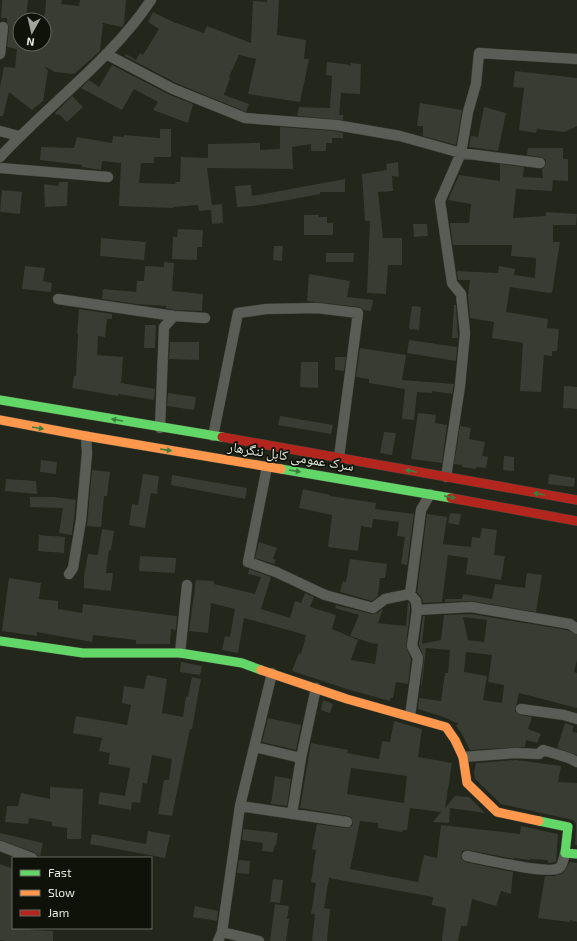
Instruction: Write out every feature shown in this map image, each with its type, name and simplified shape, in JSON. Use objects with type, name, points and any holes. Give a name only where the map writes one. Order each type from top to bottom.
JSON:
[{"type":"main road","name":"سرک عمومی کابل ننگرهار","points":[[0,400],[339,457],[577,500]]},
{"type":"main road","name":"سرک عمومی کابل ننگرهار","points":[[0,420],[430,494],[577,521]]},
{"type":"main road","points":[[0,641],[83,653],[180,653],[242,663],[347,699],[438,724],[446,727],[455,740],[463,757],[467,783],[497,812],[568,827],[565,854],[577,854]]},
{"type":"street","points":[[0,157],[19,136],[106,54],[151,0]]},
{"type":"street","points":[[0,54],[3,27]]},
{"type":"street","points":[[446,477],[460,386],[465,333],[461,294],[452,283],[440,201],[461,152],[468,112],[476,84],[479,53],[577,59]]},
{"type":"street","points":[[106,54],[173,89],[245,118],[343,126],[400,136],[461,152],[540,163]]},
{"type":"street","points":[[0,130],[19,136]]},
{"type":"street","points":[[0,168],[108,178]]},
{"type":"street","points":[[58,299],[174,316],[205,318]]},
{"type":"street","points":[[213,436],[238,313],[266,309],[317,308],[358,313],[339,457]]},
{"type":"street","points":[[160,428],[164,327],[174,316]]},
{"type":"street","points":[[69,574],[73,568],[80,520],[88,453],[86,436]]},
{"type":"street","points":[[267,466],[248,562],[276,572],[325,595],[373,608],[385,599],[410,594]]},
{"type":"street","points":[[410,716],[418,658],[412,646],[417,610],[416,601],[410,594],[421,510],[430,494]]},
{"type":"street","points":[[180,653],[187,585]]},
{"type":"street","points":[[417,610],[471,607],[570,624],[577,629]]},
{"type":"street","points":[[259,941],[220,936],[240,806],[272,673]]},
{"type":"street","points":[[292,814],[301,758],[316,688]]},
{"type":"street","points":[[521,709],[564,715],[577,719]]},
{"type":"street","points":[[254,747],[301,758]]},
{"type":"street","points":[[463,757],[516,753],[539,754],[542,750],[577,762]]},
{"type":"street","points":[[240,806],[347,822]]},
{"type":"street","points":[[0,846],[29,857]]},
{"type":"street","points":[[467,856],[535,869],[551,870],[561,866],[565,854]]},
{"type":"building","points":[[2,0],[28,0],[27,12],[12,12],[12,48],[7,47],[9,27],[7,18],[1,18]]},
{"type":"building","points":[[46,0],[62,0],[61,4],[79,6],[80,0],[126,0],[124,24],[122,27],[103,23],[100,51],[74,74],[55,72],[44,66],[48,71],[43,101],[32,110],[9,92],[3,116],[0,116],[0,87],[4,67],[15,68],[17,52],[52,52],[52,12],[45,12]]},
{"type":"building","points":[[267,0],[279,0],[277,35],[306,40],[304,59],[309,59],[300,102],[248,94],[256,59],[239,55],[229,77],[230,78],[224,95],[249,104],[246,112],[176,83],[125,56],[126,54],[136,60],[140,53],[143,55],[159,29],[148,22],[153,12],[173,22],[204,33],[207,26],[251,43],[253,1],[267,2]]},
{"type":"building","points":[[327,62],[351,65],[351,63],[361,64],[360,94],[341,93],[339,115],[343,115],[343,120],[297,116],[299,107],[330,108],[332,76],[326,75]]},
{"type":"building","points":[[112,65],[170,95],[193,104],[188,123],[153,110],[158,102],[134,89],[122,110],[81,88],[89,80],[99,87]]},
{"type":"building","points":[[515,71],[577,78],[577,126],[565,132],[537,129],[536,133],[519,130],[524,88],[513,87]]},
{"type":"building","points":[[72,96],[83,107],[67,122],[59,114],[57,115],[55,113]]},
{"type":"building","points":[[420,103],[462,110],[456,145],[423,136],[423,126],[417,126]]},
{"type":"building","points":[[484,107],[506,113],[498,151],[469,147],[471,136],[478,137]]},
{"type":"building","points":[[280,127],[335,131],[343,133],[343,138],[332,138],[332,143],[326,143],[326,151],[311,151],[311,144],[292,147],[293,169],[207,168],[212,205],[222,204],[223,223],[212,224],[211,210],[199,211],[198,205],[173,208],[119,206],[121,163],[102,161],[101,170],[82,167],[82,165],[40,160],[41,147],[74,148],[77,137],[112,143],[113,136],[124,137],[124,135],[160,138],[160,129],[171,129],[171,157],[154,157],[154,163],[141,163],[139,183],[176,184],[175,182],[180,182],[181,157],[208,158],[208,144],[260,143],[260,150],[280,149]]},
{"type":"building","points":[[528,148],[563,148],[563,159],[568,159],[568,181],[553,180],[552,191],[516,189],[513,218],[546,216],[546,212],[577,214],[576,225],[553,225],[553,242],[560,242],[552,293],[510,287],[506,312],[548,319],[547,328],[559,329],[557,351],[552,351],[552,356],[544,355],[541,392],[520,391],[523,343],[492,338],[494,322],[470,318],[468,296],[470,280],[458,280],[457,271],[498,273],[499,266],[515,269],[514,275],[535,278],[536,258],[511,256],[512,245],[453,245],[450,223],[469,223],[471,204],[448,200],[459,175],[500,181],[500,164],[524,167],[523,177],[543,178],[542,169],[546,164],[546,160],[541,157],[527,155]]},
{"type":"building","points":[[398,162],[399,177],[392,176],[393,191],[378,192],[383,238],[402,238],[402,265],[388,265],[386,294],[367,293],[370,221],[365,221],[362,174],[387,170],[386,164]]},
{"type":"building","points":[[345,179],[345,192],[320,192],[320,194],[283,201],[237,207],[235,186],[251,185],[252,196]]},
{"type":"building","points":[[59,182],[68,182],[67,206],[45,207],[44,184],[58,186]]},
{"type":"building","points":[[2,190],[22,192],[20,214],[0,212]]},
{"type":"building","points":[[304,215],[319,215],[319,217],[327,217],[327,223],[333,223],[333,235],[304,235]]},
{"type":"building","points":[[413,224],[427,224],[428,236],[414,237]]},
{"type":"building","points":[[178,229],[203,230],[202,247],[197,247],[197,260],[172,259],[173,237],[177,237]]},
{"type":"building","points":[[101,238],[146,242],[144,260],[100,256]]},
{"type":"building","points":[[274,246],[283,246],[282,261],[273,260]]},
{"type":"building","points":[[326,253],[354,253],[353,262],[326,262]]},
{"type":"building","points":[[164,262],[174,263],[172,291],[203,294],[202,311],[175,310],[166,308],[166,306],[102,299],[103,289],[136,292],[137,281],[144,281],[145,266],[164,267]]},
{"type":"building","points":[[25,266],[45,268],[43,281],[52,283],[51,292],[22,289]]},
{"type":"building","points":[[309,274],[350,281],[347,297],[373,300],[371,311],[364,310],[359,307],[307,301]]},
{"type":"building","points":[[454,305],[456,305],[458,338],[452,338]]},
{"type":"building","points":[[412,306],[421,307],[419,330],[409,329]]},
{"type":"building","points":[[79,309],[112,314],[112,319],[107,319],[105,337],[98,336],[97,355],[123,357],[121,383],[155,389],[154,400],[119,394],[118,396],[72,388],[74,376],[76,376]]},
{"type":"building","points":[[145,325],[156,325],[155,348],[144,348]]},
{"type":"building","points":[[409,340],[457,347],[456,361],[407,353]]},
{"type":"building","points":[[170,342],[199,342],[199,360],[169,359]]},
{"type":"building","points":[[360,348],[406,355],[402,380],[454,384],[452,394],[432,391],[432,393],[417,392],[414,420],[402,419],[405,389],[369,383],[369,379],[356,377]]},
{"type":"building","points":[[335,357],[346,357],[344,371],[335,370]]},
{"type":"building","points":[[301,362],[318,362],[318,388],[300,387]]},
{"type":"building","points":[[564,386],[577,387],[577,409],[563,408]]},
{"type":"building","points":[[168,393],[196,397],[194,410],[167,406]]},
{"type":"building","points":[[418,413],[436,415],[435,423],[447,425],[442,463],[411,459]]},
{"type":"building","points":[[280,416],[333,425],[331,434],[278,425]]},
{"type":"building","points":[[460,426],[471,428],[469,439],[485,442],[482,456],[488,457],[486,468],[476,467],[476,469],[454,464]]},
{"type":"building","points":[[384,432],[396,433],[392,455],[380,453]]},
{"type":"building","points":[[504,456],[514,457],[514,471],[503,470]]},
{"type":"building","points":[[41,460],[57,462],[56,474],[40,472]]},
{"type":"building","points":[[92,470],[110,472],[107,496],[104,496],[101,527],[87,526]]},
{"type":"building","points":[[143,474],[159,476],[157,494],[151,493],[145,528],[129,525],[132,504],[138,505]]},
{"type":"building","points":[[549,474],[575,478],[574,487],[548,484]]},
{"type":"building","points":[[172,475],[247,488],[245,499],[171,485]]},
{"type":"building","points":[[6,479],[36,481],[37,494],[5,491]]},
{"type":"building","points":[[303,489],[330,496],[376,503],[375,509],[414,514],[407,565],[401,564],[405,537],[397,536],[399,522],[373,519],[372,528],[361,526],[358,551],[328,547],[332,515],[299,508]]},
{"type":"building","points":[[30,497],[54,497],[76,500],[72,535],[59,533],[63,508],[30,507]]},
{"type":"building","points":[[450,513],[461,514],[459,525],[448,523]]},
{"type":"building","points":[[427,514],[447,517],[443,544],[471,547],[472,537],[480,538],[482,528],[497,530],[494,555],[505,556],[501,580],[466,574],[468,558],[448,555],[442,602],[423,603],[417,592]]},
{"type":"building","points":[[102,529],[114,531],[111,550],[109,550],[106,573],[113,573],[111,591],[84,588],[84,576],[88,554],[98,555]]},
{"type":"building","points":[[39,535],[65,537],[64,553],[38,551]]},
{"type":"building","points":[[259,542],[277,548],[273,559],[276,560],[274,564],[255,558]]},
{"type":"building","points":[[140,556],[176,558],[175,573],[139,571]]},
{"type":"building","points":[[350,559],[387,564],[385,578],[380,578],[378,596],[372,601],[340,592],[343,581],[346,582]]},
{"type":"building","points":[[249,569],[271,577],[261,609],[290,618],[295,601],[301,603],[305,593],[314,597],[310,607],[336,615],[332,629],[358,640],[351,660],[375,664],[378,644],[350,636],[359,615],[335,608],[336,605],[372,614],[383,609],[378,623],[406,626],[408,601],[410,604],[410,610],[406,646],[411,659],[408,684],[396,682],[393,698],[390,698],[390,701],[292,671],[299,653],[301,654],[306,635],[244,618],[238,653],[222,650],[225,636],[230,637],[235,609],[211,603],[208,633],[189,631],[196,580],[214,581],[214,584],[255,594],[261,577],[248,574]]},
{"type":"building","points":[[527,573],[542,575],[536,612],[472,601],[445,602],[445,599],[462,599],[463,594],[492,599],[495,584],[525,588]]},
{"type":"building","points":[[9,578],[41,583],[39,599],[58,601],[58,609],[82,613],[83,604],[177,616],[176,630],[171,629],[170,644],[136,644],[136,640],[93,635],[92,642],[37,632],[37,636],[2,631]]},
{"type":"building","points":[[471,614],[567,630],[577,635],[577,660],[574,672],[577,673],[577,708],[519,693],[515,711],[520,715],[532,717],[528,729],[541,734],[537,743],[526,740],[525,747],[470,750],[456,725],[459,724],[441,716],[418,709],[419,698],[441,701],[445,673],[448,673],[450,650],[426,648],[421,685],[424,658],[419,645],[423,616],[425,616],[422,644],[441,640],[444,615]],"holes":[[[463,617],[487,620],[484,642],[468,640]],[[466,652],[492,655],[488,682],[504,685],[502,703],[483,700],[487,676],[464,672]]]},
{"type":"building","points":[[181,662],[202,666],[200,675],[180,672]]},
{"type":"building","points":[[147,675],[167,679],[162,713],[183,717],[186,696],[188,697],[192,677],[201,679],[192,729],[190,729],[172,816],[158,814],[164,780],[169,780],[172,759],[152,755],[147,784],[143,783],[140,803],[132,802],[131,810],[98,804],[100,792],[125,796],[130,768],[108,764],[110,753],[99,751],[102,738],[73,733],[76,716],[127,725],[131,705],[122,703],[124,686],[144,689]]},
{"type":"building","points":[[323,700],[333,704],[330,713],[321,710]]},
{"type":"building","points":[[268,718],[301,725],[296,750],[262,742]]},
{"type":"building","points":[[394,721],[422,729],[418,757],[452,763],[445,808],[455,796],[469,797],[485,813],[450,808],[449,823],[433,822],[441,812],[410,808],[407,830],[403,830],[402,832],[378,828],[378,823],[360,821],[350,869],[418,882],[424,855],[437,858],[441,825],[520,834],[521,826],[558,834],[556,862],[548,863],[548,860],[514,859],[468,850],[462,851],[461,858],[465,862],[513,872],[511,894],[501,891],[496,906],[472,899],[467,926],[461,926],[458,941],[442,941],[446,908],[432,905],[433,897],[329,878],[324,908],[330,909],[327,941],[312,941],[315,914],[311,914],[316,883],[311,882],[316,850],[312,849],[317,824],[346,828],[352,826],[353,823],[351,817],[348,816],[300,808],[311,743],[348,750],[347,753],[379,759],[382,741],[390,742]],"holes":[[[351,768],[407,776],[404,803],[347,794]]]},
{"type":"building","points":[[565,723],[574,726],[572,731],[577,733],[577,755],[557,748]]},
{"type":"building","points":[[516,760],[561,766],[558,782],[577,783],[577,845],[575,845],[576,824],[573,820],[501,804],[475,779],[474,772],[476,763]]},
{"type":"building","points":[[275,776],[291,779],[287,806],[271,804]]},
{"type":"building","points":[[50,787],[83,789],[81,839],[67,839],[67,828],[52,826],[52,822],[29,818],[28,824],[5,822],[7,806],[18,806],[21,793],[50,799]]},
{"type":"building","points":[[243,829],[278,833],[273,852],[262,851],[263,843],[242,840]]},
{"type":"building","points":[[148,831],[170,835],[165,858],[90,844],[92,834],[146,844]]},
{"type":"building","points":[[0,833],[43,843],[40,857],[34,852],[0,840]]},
{"type":"building","points":[[239,860],[250,861],[249,874],[237,873]]},
{"type":"building","points":[[570,862],[577,863],[577,922],[570,920],[570,922],[538,918],[545,876],[554,876],[563,873]]},
{"type":"building","points":[[0,864],[12,869],[12,929],[53,931],[53,941],[0,940]]},
{"type":"building","points":[[273,879],[283,880],[280,903],[270,902]]},
{"type":"building","points":[[275,904],[289,906],[286,941],[270,941]]},
{"type":"building","points":[[195,906],[218,911],[217,921],[193,917]]},
{"type":"traffic: fast","points":[[0,400],[222,437]]},
{"type":"traffic: fast","points":[[281,469],[451,498]]},
{"type":"traffic: fast","points":[[0,641],[83,653],[180,653],[242,663],[261,670]]},
{"type":"traffic: fast","points":[[539,821],[568,827],[565,853],[577,854]]},
{"type":"traffic: slow","points":[[0,420],[281,469]]},
{"type":"traffic: slow","points":[[261,670],[347,699],[446,727],[455,740],[463,757],[467,783],[497,812],[539,821]]},
{"type":"traffic: jam","points":[[222,437],[577,500]]},
{"type":"traffic: jam","points":[[451,498],[577,521]]}]
